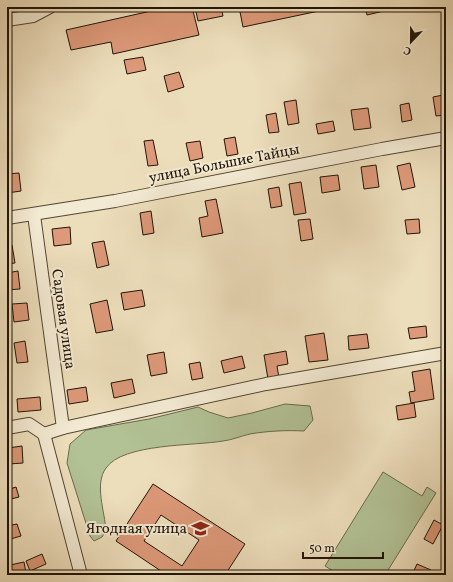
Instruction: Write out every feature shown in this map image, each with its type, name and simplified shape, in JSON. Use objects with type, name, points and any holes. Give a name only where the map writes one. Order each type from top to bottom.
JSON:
[{"type":"street","points":[[7,20],[33,16],[50,7]]},
{"type":"street","name":"улица Большие Тайцы","points":[[7,218],[34,215],[115,201],[446,138]]},
{"type":"street","name":"Садовая улица","points":[[34,215],[63,428]]},
{"type":"street","points":[[44,434],[63,428],[266,384],[446,353]]},
{"type":"street","points":[[7,428],[29,424],[44,434],[81,575]]},
{"type":"green space","points":[[285,404],[310,406],[313,420],[304,431],[263,432],[211,443],[160,447],[128,454],[115,460],[106,468],[101,482],[100,490],[106,531],[102,537],[94,541],[90,536],[67,463],[70,444],[86,430],[149,419],[198,407],[228,418]]},
{"type":"green space","points":[[383,472],[422,496],[427,487],[436,493],[385,575],[340,575],[325,566]]},
{"type":"building","points":[[7,7],[26,7],[7,11]]},
{"type":"building","points":[[169,7],[192,7],[199,35],[113,54],[111,42],[71,50],[66,30]]},
{"type":"building","points":[[195,7],[221,7],[223,16],[198,21]]},
{"type":"building","points":[[239,7],[338,7],[243,27]]},
{"type":"building","points":[[365,7],[401,7],[367,15]]},
{"type":"building","points":[[143,57],[146,70],[127,74],[124,60]]},
{"type":"building","points":[[179,72],[184,87],[168,92],[164,76]]},
{"type":"building","points":[[443,95],[446,115],[436,116],[433,97]]},
{"type":"building","points":[[296,100],[299,123],[288,125],[284,102]]},
{"type":"building","points":[[409,103],[412,120],[402,122],[400,105]]},
{"type":"building","points":[[368,108],[371,128],[354,130],[351,110]]},
{"type":"building","points":[[276,113],[279,132],[269,133],[266,115]]},
{"type":"building","points":[[333,121],[335,131],[318,134],[316,124]]},
{"type":"building","points":[[235,137],[238,154],[227,156],[224,139]]},
{"type":"building","points":[[153,140],[158,165],[148,166],[144,141]]},
{"type":"building","points":[[200,141],[203,158],[190,161],[186,143]]},
{"type":"building","points":[[410,163],[415,187],[402,190],[397,166]]},
{"type":"building","points":[[376,165],[379,187],[364,189],[361,167]]},
{"type":"building","points":[[19,173],[21,191],[7,193],[7,174]]},
{"type":"building","points":[[338,175],[340,190],[322,193],[320,177]]},
{"type":"building","points":[[301,182],[306,213],[294,215],[289,184]]},
{"type":"building","points":[[279,187],[282,206],[271,208],[268,189]]},
{"type":"building","points":[[216,199],[223,233],[202,237],[199,218],[208,216],[205,201]]},
{"type":"building","points":[[151,211],[154,233],[143,235],[140,213]]},
{"type":"building","points":[[310,219],[313,239],[301,241],[298,220]]},
{"type":"building","points":[[419,219],[420,233],[407,234],[405,220]]},
{"type":"building","points":[[70,227],[71,244],[54,246],[52,229]]},
{"type":"building","points":[[104,241],[109,265],[97,268],[92,243]]},
{"type":"building","points":[[12,245],[15,263],[7,264],[7,246]]},
{"type":"building","points":[[18,271],[20,289],[7,290],[7,273]]},
{"type":"building","points":[[142,290],[145,306],[124,310],[121,293]]},
{"type":"building","points":[[107,300],[113,330],[96,333],[90,304]]},
{"type":"building","points":[[27,303],[29,320],[14,322],[12,304]]},
{"type":"building","points":[[426,326],[427,337],[410,339],[408,328]]},
{"type":"building","points":[[324,333],[328,360],[309,362],[305,336]]},
{"type":"building","points":[[367,334],[369,348],[349,350],[348,336]]},
{"type":"building","points":[[25,341],[28,362],[17,363],[14,343]]},
{"type":"building","points":[[286,351],[288,364],[277,366],[279,378],[268,379],[264,355]]},
{"type":"building","points":[[164,352],[167,373],[151,376],[147,355]]},
{"type":"building","points":[[242,356],[245,368],[224,373],[221,361]]},
{"type":"building","points":[[200,362],[203,378],[192,380],[189,364]]},
{"type":"building","points":[[430,369],[434,399],[411,403],[409,392],[415,391],[412,372]]},
{"type":"building","points":[[132,379],[135,393],[114,398],[111,383]]},
{"type":"building","points":[[86,387],[88,401],[69,404],[67,390]]},
{"type":"building","points":[[40,397],[41,410],[18,412],[17,399]]},
{"type":"building","points":[[414,403],[416,417],[398,420],[396,406]]},
{"type":"building","points":[[22,446],[23,463],[9,464],[8,448]]},
{"type":"building","name":"Ягодная улица","points":[[153,484],[245,544],[225,575],[167,575],[116,541]],"holes":[[[161,515],[199,540],[182,566],[144,541]]]},
{"type":"building","points":[[16,487],[19,497],[7,500],[7,490]]},
{"type":"building","points":[[434,520],[443,525],[433,544],[424,539]]},
{"type":"building","points":[[17,524],[21,536],[7,540],[7,526]]},
{"type":"building","points":[[42,554],[46,564],[30,571],[26,561]]},
{"type":"building","points":[[24,562],[26,573],[12,575],[10,565]]},
{"type":"building","points":[[417,564],[431,570],[429,575],[412,575]]},
{"type":"place","name":"Ягодная улица","points":[[200,528]]}]
